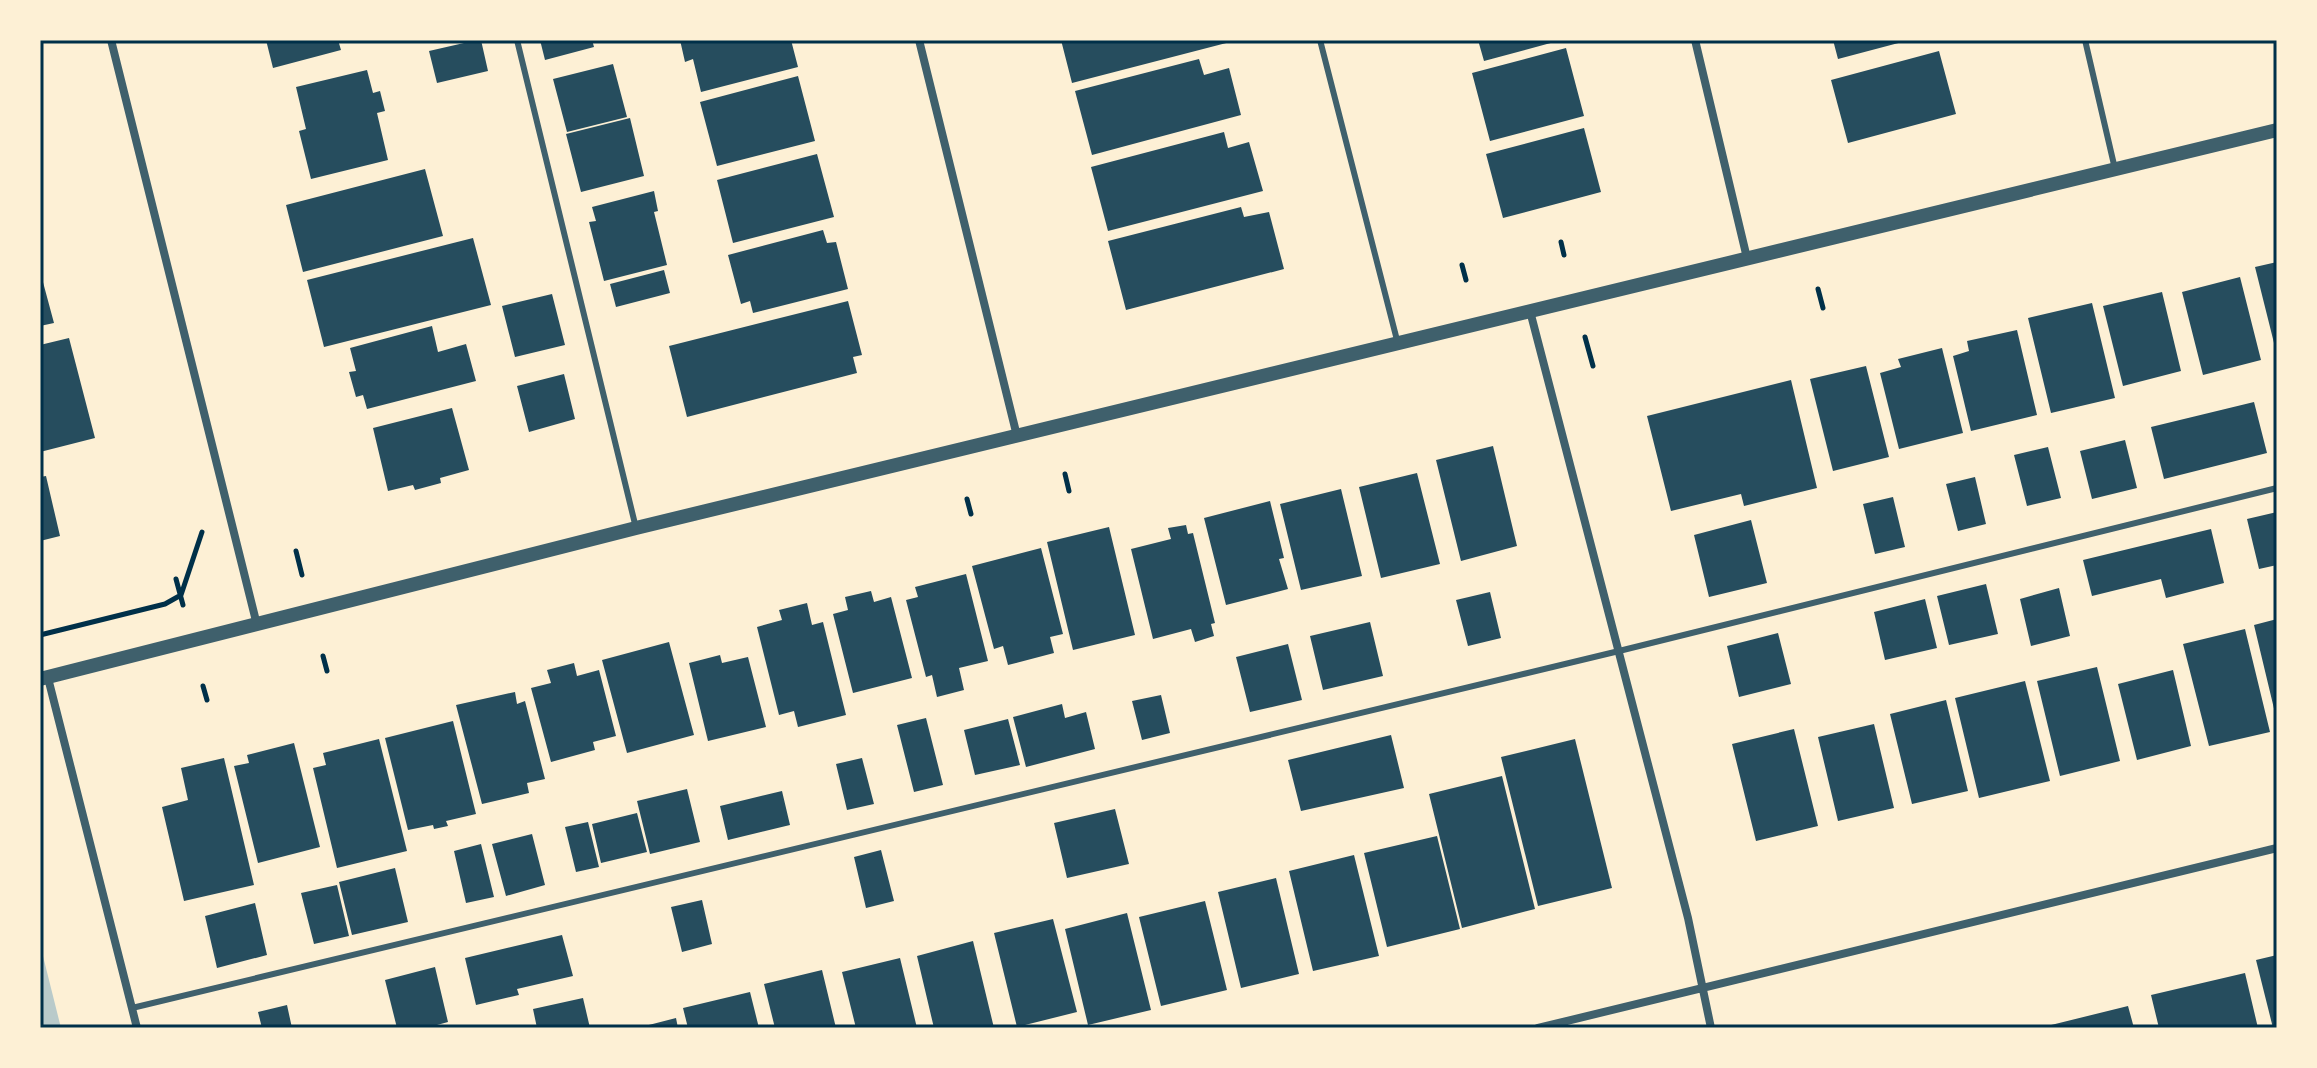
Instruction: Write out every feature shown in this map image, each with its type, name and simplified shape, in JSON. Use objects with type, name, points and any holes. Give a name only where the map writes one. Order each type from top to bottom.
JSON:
[{"type":"street","points":[[111,40],[257,625]]},
{"type":"street","points":[[919,40],[1017,436]]},
{"type":"street","points":[[1695,40],[1747,258]]},
{"type":"street","points":[[137,1028],[44,678],[636,528],[2277,130]]},
{"type":"street","points":[[1530,311],[1688,918],[1711,1028]]},
{"type":"street","points":[[1538,1028],[2277,848]]},
{"type":"lane","points":[[517,40],[636,528]]},
{"type":"lane","points":[[1320,40],[1398,344]]},
{"type":"lane","points":[[2085,40],[2115,169]]},
{"type":"lane","points":[[132,1008],[1619,651],[2277,488]]},
{"type":"path","points":[[1561,242],[1564,255]]},
{"type":"path","points":[[1462,265],[1466,280]]},
{"type":"path","points":[[1818,289],[1823,308]]},
{"type":"path","points":[[1585,337],[1593,366]]},
{"type":"path","points":[[1065,474],[1069,491]]},
{"type":"path","points":[[40,635],[165,604],[181,595],[205,522],[224,493]]},
{"type":"path","points":[[967,499],[971,514]]},
{"type":"path","points":[[296,551],[302,575]]},
{"type":"path","points":[[176,579],[183,605]]},
{"type":"path","points":[[70,628],[72,637]]},
{"type":"path","points":[[323,656],[327,671]]},
{"type":"path","points":[[203,686],[207,700]]},
{"type":"shaded area","points":[[40,944],[61,1028],[40,1028]]},
{"type":"building","points":[[266,40],[338,40],[341,50],[273,68]]},
{"type":"building","points":[[481,40],[488,71],[437,83],[429,51]]},
{"type":"building","points":[[540,40],[592,40],[594,47],[545,60]]},
{"type":"building","points":[[680,40],[791,40],[798,67],[701,92],[693,59],[685,62]]},
{"type":"building","points":[[1061,40],[1234,40],[1234,41],[1072,83]]},
{"type":"building","points":[[1478,40],[1558,40],[1558,41],[1484,61]]},
{"type":"building","points":[[1833,40],[1906,40],[1906,41],[1838,59]]},
{"type":"building","points":[[1566,48],[1584,116],[1490,141],[1472,73]]},
{"type":"building","points":[[1939,51],[1956,114],[1848,143],[1831,80]]},
{"type":"building","points":[[1199,59],[1204,75],[1229,68],[1241,115],[1092,155],[1075,91]]},
{"type":"building","points":[[613,64],[627,117],[567,132],[553,79]]},
{"type":"building","points":[[367,70],[373,93],[380,91],[385,111],[377,113],[388,160],[311,179],[299,131],[306,129],[296,87]]},
{"type":"building","points":[[798,76],[815,141],[717,166],[700,102]]},
{"type":"building","points":[[630,118],[644,176],[581,192],[566,134]]},
{"type":"building","points":[[1584,128],[1601,192],[1503,218],[1486,154]]},
{"type":"building","points":[[1224,132],[1228,148],[1249,142],[1263,191],[1108,231],[1091,167]]},
{"type":"building","points":[[817,154],[834,217],[733,243],[717,180]]},
{"type":"building","points":[[425,169],[443,236],[303,272],[286,205]]},
{"type":"building","points":[[654,191],[658,211],[654,212],[667,265],[604,281],[589,222],[596,221],[592,207]]},
{"type":"building","points":[[1241,207],[1244,217],[1269,212],[1284,269],[1126,310],[1108,241]]},
{"type":"building","points":[[823,230],[827,243],[836,242],[848,289],[753,313],[750,301],[741,304],[728,255]]},
{"type":"building","points":[[473,238],[491,305],[324,347],[307,280]]},
{"type":"building","points":[[2277,262],[2277,351],[2276,351],[2255,267]]},
{"type":"building","points":[[664,270],[670,293],[616,307],[610,284]]},
{"type":"building","points":[[40,271],[54,323],[40,326]]},
{"type":"building","points":[[2240,277],[2261,360],[2203,375],[2182,292]]},
{"type":"building","points":[[2162,292],[2181,371],[2123,386],[2103,306]]},
{"type":"building","points":[[552,294],[565,345],[515,357],[502,306]]},
{"type":"building","points":[[848,301],[862,355],[853,357],[857,373],[687,417],[669,346]]},
{"type":"building","points":[[2092,303],[2115,398],[2051,413],[2028,318]]},
{"type":"building","points":[[432,326],[438,352],[466,344],[476,381],[367,409],[363,395],[356,397],[349,372],[356,371],[350,348]]},
{"type":"building","points":[[2017,330],[2037,415],[1971,431],[1953,356],[1969,351],[1967,341]]},
{"type":"building","points":[[69,338],[95,438],[40,452],[40,345]]},
{"type":"building","points":[[1942,348],[1963,433],[1899,449],[1880,373],[1901,367],[1898,359]]},
{"type":"building","points":[[1866,366],[1889,457],[1833,471],[1810,379]]},
{"type":"building","points":[[564,374],[575,419],[529,432],[517,386]]},
{"type":"building","points":[[1791,380],[1817,488],[1744,506],[1741,494],[1671,511],[1647,416]]},
{"type":"building","points":[[2254,402],[2267,453],[2164,479],[2151,427]]},
{"type":"building","points":[[452,408],[469,470],[440,478],[441,483],[415,490],[413,485],[388,491],[373,428]]},
{"type":"building","points":[[2125,440],[2137,488],[2092,499],[2080,451]]},
{"type":"building","points":[[1493,446],[1517,546],[1461,561],[1436,460]]},
{"type":"building","points":[[2048,447],[2061,498],[2027,506],[2014,455]]},
{"type":"building","points":[[1417,473],[1440,564],[1381,578],[1359,487]]},
{"type":"building","points":[[46,476],[60,536],[40,541],[40,477]]},
{"type":"building","points":[[1975,477],[1986,524],[1958,531],[1946,484]]},
{"type":"building","points":[[1341,489],[1362,576],[1301,590],[1280,504]]},
{"type":"building","points":[[1893,497],[1905,547],[1875,554],[1863,504]]},
{"type":"building","points":[[1270,501],[1284,558],[1279,559],[1288,589],[1226,605],[1204,518]]},
{"type":"building","points":[[2277,512],[2277,565],[2259,569],[2247,519]]},
{"type":"building","points":[[1751,520],[1767,583],[1709,597],[1694,535]]},
{"type":"building","points":[[1186,525],[1188,534],[1193,533],[1215,623],[1211,624],[1214,636],[1195,642],[1191,629],[1153,639],[1131,549],[1171,539],[1168,528]]},
{"type":"building","points":[[1109,527],[1135,635],[1073,650],[1047,542]]},
{"type":"building","points":[[2211,529],[2224,583],[2166,598],[2161,579],[2092,596],[2083,560]]},
{"type":"building","points":[[1041,548],[1063,634],[1050,637],[1054,653],[1008,665],[1003,646],[994,649],[972,566]]},
{"type":"building","points":[[966,574],[988,661],[959,668],[964,690],[937,697],[932,675],[926,677],[906,600],[918,597],[915,587]]},
{"type":"building","points":[[1986,584],[1998,634],[1949,645],[1937,596]]},
{"type":"building","points":[[2059,588],[2070,636],[2031,646],[2020,599]]},
{"type":"building","points":[[871,591],[874,602],[891,597],[912,678],[853,693],[833,614],[848,610],[845,597]]},
{"type":"building","points":[[1490,592],[1501,638],[1468,646],[1456,600]]},
{"type":"building","points":[[1925,599],[1937,648],[1885,660],[1874,612]]},
{"type":"building","points":[[807,603],[812,625],[823,622],[846,715],[798,727],[794,711],[779,715],[757,627],[782,620],[779,610]]},
{"type":"building","points":[[2277,619],[2277,717],[2276,717],[2254,625]]},
{"type":"building","points":[[1370,622],[1383,676],[1323,690],[1310,636]]},
{"type":"building","points":[[2245,629],[2270,732],[2209,746],[2183,644]]},
{"type":"building","points":[[1778,633],[1791,684],[1739,697],[1727,646]]},
{"type":"building","points":[[669,642],[694,735],[627,753],[602,660]]},
{"type":"building","points":[[1288,644],[1302,700],[1250,712],[1236,657]]},
{"type":"building","points":[[720,655],[722,663],[748,657],[766,727],[708,741],[689,663]]},
{"type":"building","points":[[574,663],[577,676],[599,670],[616,736],[593,742],[595,750],[551,762],[531,688],[551,683],[547,670]]},
{"type":"building","points":[[2097,667],[2120,761],[2060,776],[2037,681]]},
{"type":"building","points":[[2173,670],[2191,746],[2137,760],[2118,684]]},
{"type":"building","points":[[2025,681],[2050,781],[1979,798],[1955,698]]},
{"type":"building","points":[[515,692],[517,704],[525,701],[545,779],[527,783],[529,793],[482,804],[456,705]]},
{"type":"building","points":[[1161,695],[1170,733],[1142,740],[1132,701]]},
{"type":"building","points":[[1946,700],[1968,791],[1912,804],[1890,714]]},
{"type":"building","points":[[1062,704],[1065,718],[1086,712],[1095,749],[1026,767],[1013,717]]},
{"type":"building","points":[[926,718],[943,785],[914,792],[897,725]]},
{"type":"building","points":[[1008,719],[1020,765],[975,775],[964,730]]},
{"type":"building","points":[[453,721],[476,814],[446,821],[448,826],[434,829],[433,825],[408,830],[385,738]]},
{"type":"building","points":[[1874,724],[1894,808],[1838,821],[1818,737]]},
{"type":"building","points":[[1794,729],[1818,826],[1756,841],[1732,744]]},
{"type":"building","points":[[1391,735],[1404,788],[1301,811],[1288,760]]},
{"type":"building","points":[[379,739],[407,851],[337,868],[313,768],[326,765],[323,753]]},
{"type":"building","points":[[1575,739],[1612,888],[1538,906],[1501,757]]},
{"type":"building","points":[[294,743],[320,847],[258,863],[234,766],[249,763],[247,755]]},
{"type":"building","points":[[224,758],[254,885],[184,901],[162,807],[188,800],[181,768]]},
{"type":"building","points":[[862,758],[874,804],[847,810],[836,764]]},
{"type":"building","points":[[1502,776],[1535,909],[1462,928],[1429,794]]},
{"type":"building","points":[[687,789],[700,842],[650,854],[637,801]]},
{"type":"building","points":[[782,791],[790,825],[728,840],[720,806]]},
{"type":"building","points":[[1115,809],[1129,864],[1067,878],[1054,823]]},
{"type":"building","points":[[637,813],[647,852],[601,863],[592,824]]},
{"type":"building","points":[[588,822],[599,867],[576,872],[565,827]]},
{"type":"building","points":[[532,834],[545,885],[506,896],[492,844]]},
{"type":"building","points":[[1437,836],[1460,929],[1387,947],[1364,853]]},
{"type":"building","points":[[481,844],[494,897],[466,903],[454,851]]},
{"type":"building","points":[[881,850],[894,901],[866,908],[854,857]]},
{"type":"building","points":[[1354,855],[1379,956],[1313,971],[1289,871]]},
{"type":"building","points":[[395,868],[408,922],[352,935],[339,882]]},
{"type":"building","points":[[1276,878],[1299,974],[1241,988],[1218,892]]},
{"type":"building","points":[[337,885],[349,936],[314,944],[301,893]]},
{"type":"building","points":[[702,900],[712,944],[682,952],[671,907]]},
{"type":"building","points":[[1205,901],[1227,990],[1161,1006],[1139,917]]},
{"type":"building","points":[[255,903],[267,955],[217,968],[205,916]]},
{"type":"building","points":[[1127,913],[1151,1010],[1088,1025],[1065,929]]},
{"type":"building","points":[[1053,919],[1077,1012],[1017,1027],[994,933]]},
{"type":"building","points":[[562,935],[573,976],[517,989],[519,995],[476,1005],[465,958]]},
{"type":"building","points":[[973,941],[994,1028],[934,1028],[917,956]]},
{"type":"building","points":[[2277,955],[2277,1028],[2273,1028],[2256,960]]},
{"type":"building","points":[[900,958],[917,1028],[856,1028],[842,972]]},
{"type":"building","points":[[435,967],[448,1022],[426,1028],[397,1028],[385,980]]},
{"type":"building","points":[[822,970],[836,1028],[775,1028],[764,984]]},
{"type":"building","points":[[2245,973],[2258,1028],[2159,1028],[2151,995]]},
{"type":"building","points":[[750,992],[759,1028],[688,1028],[683,1008]]},
{"type":"building","points":[[583,998],[590,1028],[537,1028],[533,1009]]},
{"type":"building","points":[[287,1005],[292,1028],[262,1028],[258,1012]]},
{"type":"building","points":[[2128,1006],[2134,1028],[2043,1028],[2043,1027]]},
{"type":"building","points":[[676,1018],[678,1028],[641,1028],[641,1027]]}]
